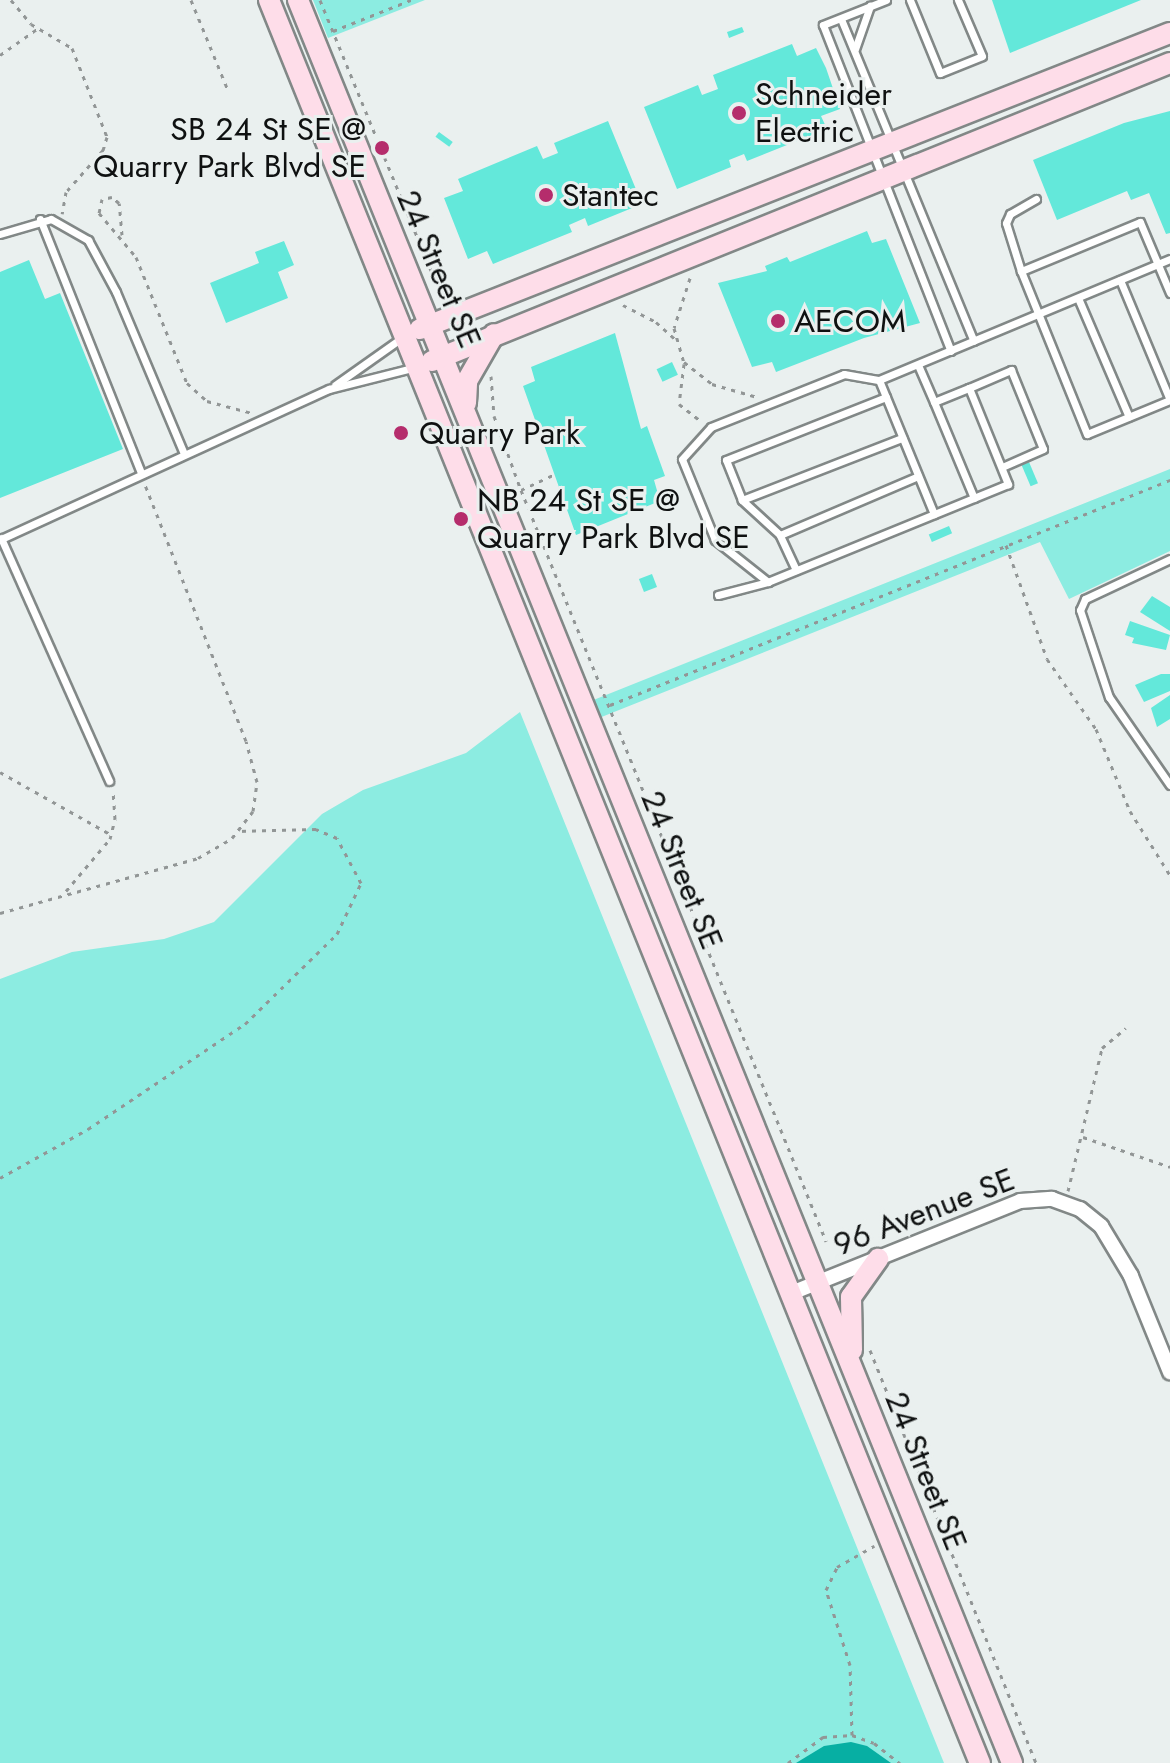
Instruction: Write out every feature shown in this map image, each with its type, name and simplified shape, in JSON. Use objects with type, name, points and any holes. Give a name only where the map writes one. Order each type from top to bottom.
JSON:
[{"type":"main road","name":"24 Street SE","points":[[269,0],[980,1763]]},
{"type":"main road","name":"24 Street SE","points":[[298,0],[1012,1763]]},
{"type":"main road","points":[[405,335],[894,146],[1170,33]]},
{"type":"main road","points":[[418,366],[882,182],[1170,63]]},
{"type":"main road","points":[[466,412],[467,381],[494,334]]},
{"type":"main road","points":[[858,1381],[851,1297],[878,1259]]},
{"type":"street","name":"96 Avenue SE","points":[[789,1294],[1020,1201],[1065,1202],[1080,1209],[1116,1248],[1170,1372]]},
{"type":"lane","points":[[886,0],[823,25],[882,182],[951,351]]},
{"type":"lane","points":[[910,0],[940,73],[982,56],[958,0]]},
{"type":"lane","points":[[855,50],[870,6]]},
{"type":"lane","points":[[841,19],[974,341]]},
{"type":"lane","points":[[1036,199],[1010,214],[1006,223],[1021,271],[1087,434],[1170,400],[1120,280]]},
{"type":"lane","points":[[40,219],[141,473]]},
{"type":"lane","points":[[0,234],[40,219],[62,221],[88,240],[184,454]]},
{"type":"lane","points":[[1021,271],[1140,222],[1170,293]]},
{"type":"lane","points":[[768,582],[715,540],[682,459],[711,427],[844,374],[879,380],[1170,259]]},
{"type":"lane","points":[[1078,298],[1129,417]]},
{"type":"lane","points":[[329,389],[405,335]]},
{"type":"lane","points":[[918,365],[974,498]]},
{"type":"lane","points":[[109,781],[1,537],[329,389],[418,366]]},
{"type":"lane","points":[[934,402],[1011,370],[1043,449],[1002,467]]},
{"type":"lane","points":[[879,380],[934,514]]},
{"type":"lane","points":[[718,595],[768,582],[1008,484],[969,388]]},
{"type":"lane","points":[[796,570],[780,535],[742,500],[726,460],[886,397]]},
{"type":"lane","points":[[742,500],[902,438]]},
{"type":"lane","points":[[780,535],[918,476]]},
{"type":"lane","points":[[1170,559],[1085,599],[1080,610],[1109,697],[1170,785]]},
{"type":"path","points":[[11,0],[37,29],[72,49],[108,139],[66,192],[62,221]]},
{"type":"path","points":[[191,0],[228,90]]},
{"type":"path","points":[[320,0],[440,293]]},
{"type":"path","points":[[332,32],[411,0]]},
{"type":"path","points":[[0,55],[37,29]]},
{"type":"path","points":[[122,235],[119,203],[112,197],[102,199],[96,206],[100,215],[122,235],[142,269],[187,383],[207,401],[268,416]]},
{"type":"path","points":[[690,278],[675,316],[675,339],[684,362],[679,404],[711,427]]},
{"type":"path","points":[[623,305],[656,322],[675,339]]},
{"type":"path","points":[[684,362],[712,384],[773,401]]},
{"type":"path","points":[[491,376],[494,416],[521,490],[826,1241]]},
{"type":"path","points":[[0,912],[198,858],[237,831],[253,811],[255,773],[196,607],[141,473]]},
{"type":"path","points":[[521,490],[553,475]]},
{"type":"path","points":[[609,706],[1170,480]]},
{"type":"path","points":[[1006,545],[1047,659],[1096,729],[1130,811],[1170,875]]},
{"type":"path","points":[[0,772],[112,835]]},
{"type":"path","points":[[64,894],[112,835],[115,810],[109,781]]},
{"type":"path","points":[[0,1178],[88,1129],[245,1024],[337,934],[361,883],[337,838],[316,829],[237,831]]},
{"type":"path","points":[[1065,1202],[1102,1048],[1126,1028]]},
{"type":"path","points":[[1083,1137],[1170,1167]]},
{"type":"path","points":[[868,1343],[1036,1763]]},
{"type":"path","points":[[852,1735],[850,1665],[826,1590],[837,1567],[889,1540]]},
{"type":"path","points":[[788,1763],[823,1737],[852,1735],[874,1743],[900,1763]]},
{"type":"shaded area","points":[[313,0],[425,0],[328,38]]},
{"type":"shaded area","points":[[1170,469],[1170,551],[1069,599],[1040,542],[599,718],[591,701]]},
{"type":"shaded area","points":[[520,712],[944,1763],[0,1763],[0,979],[72,952],[164,939],[214,922],[322,814],[363,790],[466,753]]},
{"type":"shaded area","points":[[851,1742],[867,1746],[891,1763],[796,1763],[824,1746]]},
{"type":"building","points":[[992,0],[1141,0],[1010,53]]},
{"type":"building","points":[[742,27],[744,32],[729,38],[727,32]]},
{"type":"building","name":"Schneider Electric","points":[[792,44],[797,56],[816,48],[826,68],[840,109],[821,116],[827,129],[747,161],[744,154],[729,160],[731,167],[677,189],[644,107],[698,85],[702,95],[718,89],[713,75]]},
{"type":"building","points":[[1170,111],[1170,233],[1166,234],[1149,193],[1131,200],[1127,191],[1057,220],[1033,160],[1124,123]]},
{"type":"building","name":"Stantec","points":[[608,121],[642,204],[588,226],[585,218],[569,225],[572,232],[493,264],[487,251],[468,259],[444,198],[463,191],[458,179],[537,146],[543,159],[558,153],[554,143]]},
{"type":"building","points":[[439,132],[453,142],[449,147],[435,137]]},
{"type":"building","points":[[867,231],[872,243],[886,239],[920,323],[864,338],[776,372],[772,362],[752,367],[718,283],[767,271],[765,266],[787,257],[790,262]]},
{"type":"building","points":[[284,241],[294,265],[278,272],[288,298],[226,323],[210,283],[259,263],[255,252]]},
{"type":"building","points":[[29,260],[45,299],[60,293],[123,449],[0,498],[0,272]]},
{"type":"building","points":[[615,333],[641,429],[647,426],[665,476],[654,480],[660,501],[576,535],[523,386],[535,381],[531,367]]},
{"type":"building","points":[[672,362],[678,375],[663,382],[657,369]]},
{"type":"building","points":[[1029,462],[1038,483],[1031,486],[1022,465]]},
{"type":"building","points":[[949,526],[952,533],[932,542],[929,535]]},
{"type":"building","points":[[652,574],[657,587],[644,592],[639,579]]},
{"type":"building","points":[[1152,596],[1170,607],[1170,631],[1140,612]]},
{"type":"building","points":[[1130,621],[1170,635],[1166,650],[1132,643],[1134,638],[1125,635]]},
{"type":"building","points":[[1161,674],[1170,674],[1170,691],[1144,702],[1135,685]]},
{"type":"building","points":[[1170,695],[1170,719],[1157,727],[1151,708]]},
{"type":"place","name":"Schneider Electric","points":[[739,113]]},
{"type":"place","name":"SB 24 St SE @ Quarry Park Blvd SE","points":[[382,148]]},
{"type":"place","name":"Stantec","points":[[546,195]]},
{"type":"place","name":"AECOM","points":[[778,321]]},
{"type":"place","name":"Quarry Park","points":[[401,433]]},
{"type":"place","name":"NB 24 St SE @ Quarry Park Blvd SE","points":[[461,519]]}]
